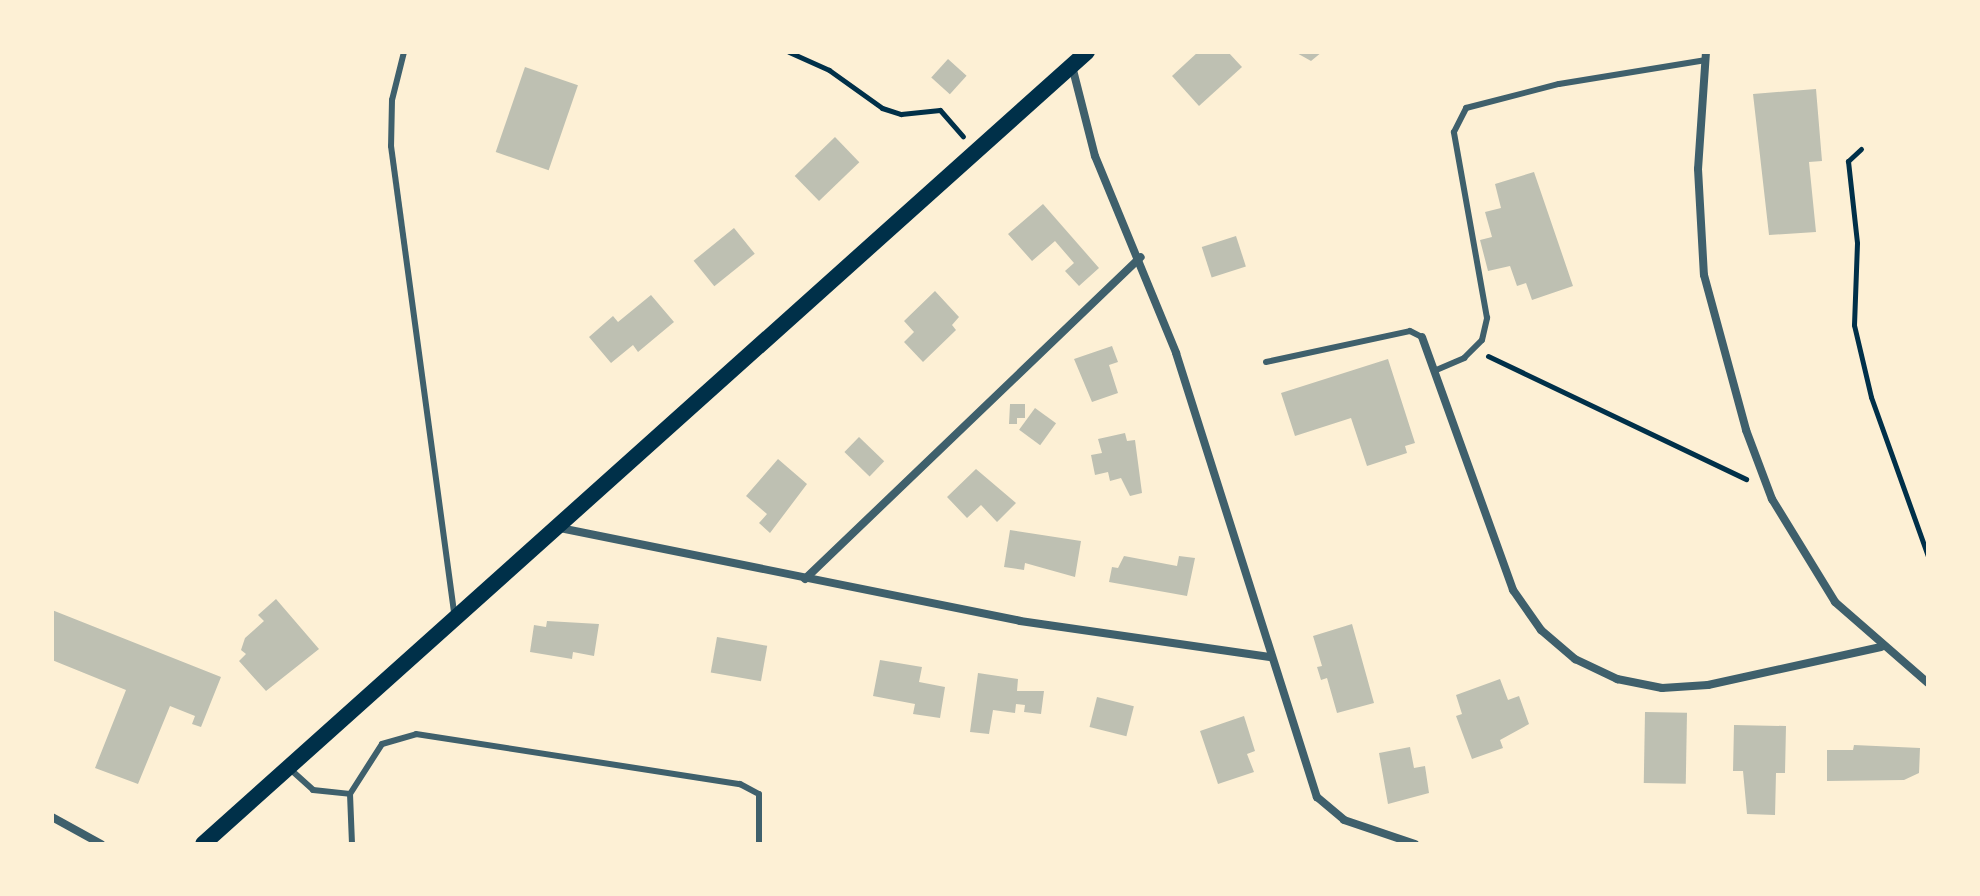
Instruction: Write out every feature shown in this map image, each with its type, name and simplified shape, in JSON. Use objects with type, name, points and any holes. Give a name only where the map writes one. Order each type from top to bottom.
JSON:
[{"type":"main road","points":[[203,844],[560,528],[1087,52]]},
{"type":"street","points":[[1706,56],[1698,169],[1704,275],[1721,351],[1764,476],[1806,561],[1835,602],[1881,647],[1928,683]]},
{"type":"street","points":[[1072,65],[1095,156],[1141,257],[1317,797],[1344,820],[1415,844]]},
{"type":"street","points":[[805,579],[1141,257]]},
{"type":"street","points":[[1422,337],[1513,590],[1541,630],[1575,659],[1617,679],[1662,688],[1708,685],[1881,647]]},
{"type":"street","points":[[560,528],[1020,621],[1271,657]]},
{"type":"street","points":[[52,817],[101,844]]},
{"type":"lane","points":[[404,52],[392,100],[391,146],[455,620]]},
{"type":"lane","points":[[1434,371],[1473,349],[1482,340],[1487,318],[1454,132],[1466,108],[1559,84],[1706,56]]},
{"type":"lane","points":[[1266,362],[1410,331],[1422,337]]},
{"type":"lane","points":[[352,844],[350,794],[382,744],[416,734],[740,784],[759,794],[759,844]]},
{"type":"lane","points":[[289,768],[313,790],[350,794]]},
{"type":"path","points":[[789,52],[829,70],[882,108],[901,114],[940,110],[964,137]]},
{"type":"path","points":[[1861,149],[1848,161],[1857,243],[1854,325],[1871,397],[1928,556]]},
{"type":"path","points":[[1473,349],[1748,480],[1764,476]]},
{"type":"building","points":[[1198,52],[1228,52],[1242,67],[1199,106],[1172,76]]},
{"type":"building","points":[[1295,52],[1322,52],[1311,61]]},
{"type":"building","points":[[948,59],[967,76],[950,94],[931,78]]},
{"type":"building","points":[[525,67],[578,85],[549,170],[496,152]]},
{"type":"building","points":[[1816,89],[1822,161],[1809,162],[1816,232],[1769,235],[1753,94]]},
{"type":"building","points":[[835,137],[859,162],[819,201],[795,176]]},
{"type":"building","points":[[1534,172],[1573,286],[1532,300],[1526,283],[1517,286],[1510,266],[1488,271],[1480,240],[1492,237],[1485,212],[1501,208],[1495,184]]},
{"type":"building","points":[[1043,204],[1099,268],[1079,286],[1065,271],[1074,263],[1055,241],[1032,261],[1008,234]]},
{"type":"building","points":[[734,228],[755,254],[714,286],[694,261]]},
{"type":"building","points":[[1236,236],[1246,266],[1212,278],[1202,247]]},
{"type":"building","points":[[935,291],[959,317],[952,325],[956,330],[923,362],[904,342],[914,332],[904,321]]},
{"type":"building","points":[[651,295],[674,322],[638,352],[633,345],[611,363],[589,337],[613,316],[618,322]]},
{"type":"building","points":[[1112,346],[1118,362],[1109,365],[1118,393],[1092,402],[1074,359]]},
{"type":"building","points":[[1388,359],[1415,443],[1405,446],[1407,453],[1367,466],[1351,418],[1295,436],[1281,393]]},
{"type":"building","points":[[1010,404],[1025,404],[1025,418],[1017,418],[1017,424],[1009,424]]},
{"type":"building","points":[[1035,408],[1056,423],[1040,445],[1019,430]]},
{"type":"building","points":[[1125,433],[1127,441],[1135,440],[1142,493],[1130,496],[1121,478],[1110,481],[1108,472],[1095,475],[1091,455],[1102,453],[1098,439]]},
{"type":"building","points":[[859,437],[884,461],[870,476],[844,452]]},
{"type":"building","points":[[778,459],[807,484],[770,533],[759,523],[767,514],[746,496]]},
{"type":"building","points":[[976,469],[1016,503],[997,522],[981,505],[967,518],[947,497]]},
{"type":"building","points":[[1010,530],[1081,541],[1075,577],[1025,563],[1024,570],[1004,567]]},
{"type":"building","points":[[1124,556],[1177,566],[1179,556],[1195,558],[1187,596],[1109,582],[1112,567],[1118,568]]},
{"type":"building","points":[[276,599],[319,649],[266,691],[239,661],[246,654],[241,650],[245,638],[264,621],[258,615]]},
{"type":"building","points":[[52,610],[221,677],[201,727],[192,724],[195,716],[170,706],[138,784],[95,768],[126,690],[52,660]]},
{"type":"building","points":[[547,621],[599,624],[594,656],[573,652],[572,659],[530,652],[534,625],[546,627]]},
{"type":"building","points":[[1352,624],[1374,703],[1337,713],[1327,678],[1321,680],[1317,667],[1322,666],[1313,636]]},
{"type":"building","points":[[717,637],[767,646],[761,681],[711,672]]},
{"type":"building","points":[[880,660],[922,667],[919,682],[945,687],[940,718],[913,714],[915,704],[873,696]]},
{"type":"building","points":[[978,673],[1018,679],[1017,691],[1044,691],[1041,714],[1024,712],[1025,705],[1016,704],[1015,713],[993,710],[989,734],[970,732]]},
{"type":"building","points":[[1500,679],[1508,700],[1519,696],[1529,724],[1500,740],[1503,748],[1472,759],[1456,716],[1462,714],[1456,695]]},
{"type":"building","points":[[1097,697],[1134,706],[1126,736],[1090,727]]},
{"type":"building","points":[[1645,712],[1687,713],[1686,784],[1644,783]]},
{"type":"building","points":[[1244,716],[1255,751],[1247,754],[1254,772],[1218,784],[1200,731]]},
{"type":"building","points":[[1734,725],[1786,726],[1785,773],[1776,773],[1775,815],[1747,814],[1743,771],[1733,771]]},
{"type":"building","points":[[1854,745],[1920,748],[1919,773],[1904,780],[1827,781],[1827,750],[1853,750]]},
{"type":"building","points":[[1410,747],[1414,768],[1425,766],[1429,793],[1388,804],[1379,753]]}]
